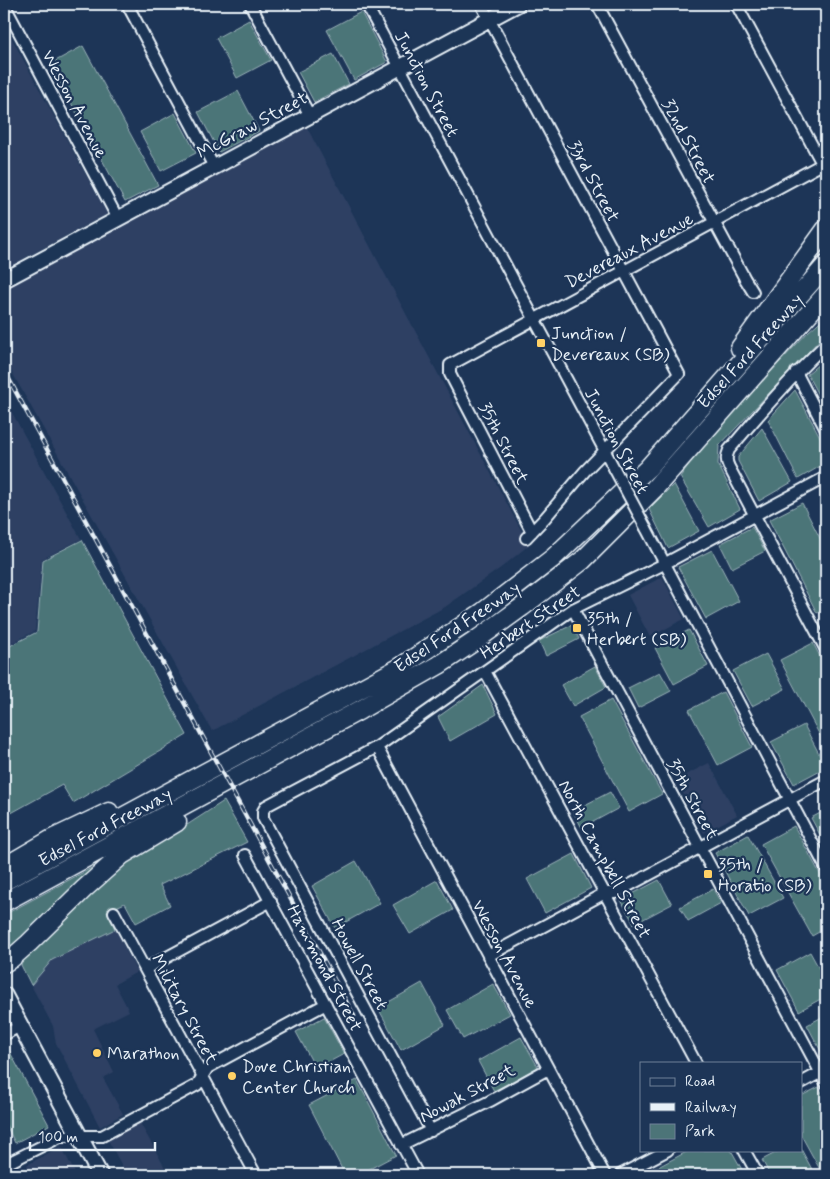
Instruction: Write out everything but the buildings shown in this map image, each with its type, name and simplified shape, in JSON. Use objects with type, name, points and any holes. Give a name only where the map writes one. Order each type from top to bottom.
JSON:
[{"type":"highway","points":[[712,394],[726,367],[826,229]]},
{"type":"highway","name":"Edsel Ford Freeway","points":[[4,881],[399,668],[458,630],[535,574],[636,480],[826,265]]},
{"type":"highway","name":"Edsel Ford Freeway","points":[[4,902],[272,758],[439,665],[515,612],[583,560],[653,490],[826,294]]},
{"type":"highway","points":[[784,343],[826,310]]},
{"type":"highway","points":[[4,867],[52,839],[190,771],[237,756]]},
{"type":"highway","points":[[4,963],[29,944],[84,889],[122,855],[251,777],[272,758]]},
{"type":"main road","points":[[4,995],[100,1175]]},
{"type":"street","name":"Wesson Avenue","points":[[4,4],[118,218]]},
{"type":"street","points":[[127,4],[214,167]]},
{"type":"street","points":[[250,4],[310,116]]},
{"type":"street","name":"Junction Street","points":[[366,4],[826,868]]},
{"type":"street","name":"33rd Street","points":[[481,4],[679,374],[604,452]]},
{"type":"street","name":"McGraw Street","points":[[4,280],[518,4]]},
{"type":"street","name":"32nd Street","points":[[598,4],[714,222],[754,292]]},
{"type":"street","points":[[736,4],[825,166]]},
{"type":"street","name":"Devereaux Avenue","points":[[449,368],[452,363],[533,319],[714,222],[825,166]]},
{"type":"street","points":[[826,344],[796,372],[729,450],[726,456],[729,468],[826,650]]},
{"type":"street","name":"35th Street","points":[[449,368],[450,374],[529,535],[604,452]]},
{"type":"street","points":[[796,372],[826,430]]},
{"type":"street","name":"Herbert Street","points":[[263,811],[266,806],[377,747],[573,609],[664,564],[826,477]]},
{"type":"street","name":"35th Street","points":[[573,609],[700,848],[824,1072],[826,1083]]},
{"type":"street","name":"North Campbell Street","points":[[485,671],[695,1062]]},
{"type":"street","name":"Wesson Avenue","points":[[377,747],[605,1175]]},
{"type":"street","points":[[488,956],[605,893],[615,893],[826,780]]},
{"type":"street","name":"Howell Street","points":[[263,811],[262,814],[268,826],[431,1131]]},
{"type":"street","name":"Hammond Street","points":[[245,855],[418,1175]]},
{"type":"street","points":[[145,969],[271,901]]},
{"type":"street","name":"Military Street","points":[[114,912],[256,1175]]},
{"type":"street","points":[[4,1165],[62,1136],[102,1136],[197,1085],[210,1067],[326,1004]]},
{"type":"street","points":[[4,1035],[20,1026]]},
{"type":"street","name":"Nowak Street","points":[[401,1145],[548,1069]]},
{"type":"street","points":[[802,1083],[824,1072]]},
{"type":"street","points":[[620,1175],[664,1152]]},
{"type":"street","points":[[745,1152],[758,1175]]},
{"type":"shaded area","points":[[4,24],[107,214],[4,269]]},
{"type":"shaded area","points":[[305,124],[529,545],[502,567],[445,607],[212,731],[4,358],[4,290]]},
{"type":"shaded area","points":[[4,398],[81,539],[42,559],[35,631],[4,647]]},
{"type":"shaded area","points":[[662,577],[684,619],[650,637],[628,595]]},
{"type":"shaded area","points":[[709,763],[737,815],[704,833],[676,780]]},
{"type":"shaded area","points":[[115,929],[137,972],[115,984],[129,1011],[93,1029],[114,1072],[103,1078],[123,1114],[100,1127],[56,1043],[53,1026],[31,985],[52,960]]},
{"type":"shaded area","points":[[140,1123],[169,1175],[127,1175],[108,1140]]},
{"type":"shaded area","points":[[61,1146],[76,1175],[32,1175],[27,1165]]},
{"type":"green space","points":[[361,12],[387,62],[354,80],[327,30]]},
{"type":"green space","points":[[249,20],[271,60],[237,78],[216,38]]},
{"type":"green space","points":[[83,46],[158,185],[125,202],[50,64]]},
{"type":"green space","points":[[333,54],[349,84],[314,102],[298,72]]},
{"type":"green space","points":[[238,91],[259,131],[219,152],[198,112]]},
{"type":"green space","points":[[175,113],[196,153],[161,171],[140,132]]},
{"type":"green space","points":[[826,316],[826,333],[719,446],[718,464],[740,509],[709,527],[680,477],[703,444],[809,331]]},
{"type":"green space","points":[[826,358],[826,410],[807,374]]},
{"type":"green space","points":[[795,390],[826,448],[826,463],[798,479],[768,420]]},
{"type":"green space","points":[[762,428],[792,482],[759,501],[738,461],[738,457]]},
{"type":"green space","points":[[674,484],[699,531],[668,548],[649,509]]},
{"type":"green space","points":[[802,503],[826,550],[826,608],[817,613],[769,520]]},
{"type":"green space","points":[[752,527],[765,551],[732,568],[720,544]]},
{"type":"green space","points":[[82,540],[187,735],[73,803],[62,785],[4,817],[4,649],[37,632],[43,560]]},
{"type":"green space","points":[[712,550],[739,601],[706,619],[678,567]]},
{"type":"green space","points":[[572,625],[579,639],[546,656],[539,641]]},
{"type":"green space","points":[[689,630],[708,666],[674,684],[655,648]]},
{"type":"green space","points":[[813,643],[826,668],[826,747],[780,660]]},
{"type":"green space","points":[[766,654],[785,689],[752,706],[733,671]]},
{"type":"green space","points":[[595,666],[606,687],[573,706],[561,685]]},
{"type":"green space","points":[[660,672],[671,691],[638,708],[628,688]]},
{"type":"green space","points":[[483,685],[497,714],[450,741],[438,717]]},
{"type":"green space","points":[[723,692],[752,747],[718,765],[689,710]]},
{"type":"green space","points":[[611,700],[662,794],[629,812],[579,717]]},
{"type":"green space","points":[[804,725],[826,767],[794,784],[771,742]]},
{"type":"green space","points":[[610,792],[619,808],[582,828],[573,811]]},
{"type":"green space","points":[[224,801],[247,842],[160,885],[170,905],[136,923],[125,903],[107,911],[115,929],[52,960],[31,985],[21,965],[24,959],[100,881],[149,846],[150,849]]},
{"type":"green space","points":[[826,810],[826,846],[811,818]]},
{"type":"green space","points":[[794,826],[826,885],[826,928],[812,936],[761,844]]},
{"type":"green space","points":[[748,835],[783,898],[749,916],[715,853]]},
{"type":"green space","points":[[574,854],[591,888],[545,913],[527,879]]},
{"type":"green space","points":[[108,859],[9,950],[4,943],[4,915]]},
{"type":"green space","points":[[356,861],[380,903],[335,928],[312,886]]},
{"type":"green space","points":[[437,880],[453,910],[410,934],[393,905]]},
{"type":"green space","points":[[659,880],[672,904],[634,924],[621,900]]},
{"type":"green space","points":[[713,889],[721,903],[688,921],[680,907]]},
{"type":"green space","points":[[810,952],[826,981],[826,996],[799,1011],[777,970]]},
{"type":"green space","points":[[422,983],[445,1025],[401,1050],[378,1008]]},
{"type":"green space","points":[[493,984],[510,1014],[463,1039],[447,1010]]},
{"type":"green space","points":[[826,1015],[826,1055],[824,1057],[807,1025]]},
{"type":"green space","points":[[324,1017],[344,1054],[316,1069],[296,1032]]},
{"type":"green space","points":[[521,1037],[538,1067],[494,1091],[478,1061]]},
{"type":"green space","points":[[4,1041],[49,1125],[15,1143],[4,1121]]},
{"type":"green space","points":[[357,1080],[396,1155],[358,1175],[345,1175],[309,1105]]},
{"type":"green space","points":[[819,1087],[826,1101],[826,1175],[823,1175],[802,1137],[802,1096]]},
{"type":"green space","points":[[802,1151],[815,1175],[770,1175],[762,1160],[777,1152]]},
{"type":"green space","points":[[686,1152],[732,1152],[745,1175],[643,1175]]},
{"type":"railway","points":[[4,370],[354,1016]]},
{"type":"place","name":"Junction / Devereaux (SB)","points":[[541,343]]},
{"type":"place","name":"35th / Herbert (SB)","points":[[577,628]]},
{"type":"place","name":"35th / Horatio (SB)","points":[[708,874]]},
{"type":"place","name":"Marathon","points":[[97,1053]]},
{"type":"place","name":"Dove Christian Center Church","points":[[232,1076]]}]
